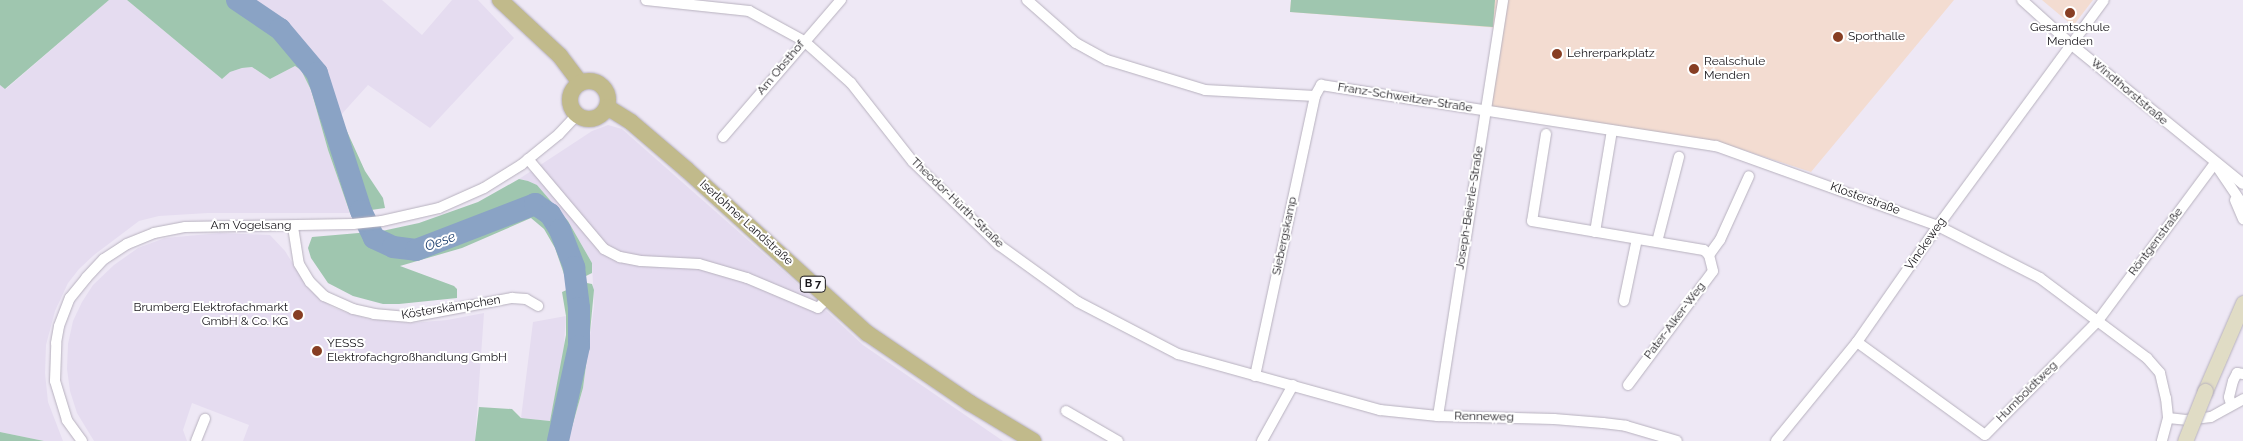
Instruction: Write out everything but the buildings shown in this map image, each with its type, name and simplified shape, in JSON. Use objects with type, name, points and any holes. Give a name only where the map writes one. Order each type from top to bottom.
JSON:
[{"type":"main road","points":[[500,0],[560,56],[580,83]]},
{"type":"main road","points":[[590,81],[602,86],[608,97],[607,107],[603,114],[592,119],[577,115],[571,108],[570,96],[580,83],[590,81]]},
{"type":"main road","name":"Iserlohner Landstraße","points":[[607,107],[631,122],[687,170],[828,298],[896,354],[1033,441]]},
{"type":"street","name":"Theodor-Hürth-Straße","points":[[646,0],[749,11],[804,41],[851,83],[913,162],[1000,245],[1078,302],[1178,354],[1293,385]]},
{"type":"street","name":"Am Obsthof","points":[[723,137],[841,0]]},
{"type":"street","name":"Franz-Schweitzer-Straße","points":[[1026,0],[1076,43],[1107,60],[1205,90],[1315,96],[1321,85],[1485,110]]},
{"type":"street","name":"Joseph-Beierle-Straße","points":[[1438,416],[1503,0]]},
{"type":"street","name":"Windthorststraße","points":[[2022,0],[2072,45],[2243,184]]},
{"type":"street","name":"Vinckeweg","points":[[1776,441],[1857,342],[1938,226],[2104,0]]},
{"type":"street","name":"Siebergskamp","points":[[1255,376],[1315,96]]},
{"type":"street","name":"Klosterstraße","points":[[1485,110],[1716,146],[1938,226],[2040,278],[2147,358],[2160,374],[2168,418],[2162,441]]},
{"type":"street","name":"Am Vogelsang","points":[[82,441],[67,420],[56,381],[56,342],[59,326],[70,298],[86,278],[112,254],[127,244],[154,233],[185,227],[220,225],[293,227],[353,224],[382,221],[439,208],[484,188],[528,159],[559,134],[577,115]]},
{"type":"street","points":[[1595,232],[1612,130]]},
{"type":"street","points":[[1546,134],[1532,221],[1704,250],[1709,256]]},
{"type":"street","points":[[1657,242],[1679,157]]},
{"type":"street","points":[[528,159],[604,248],[620,257],[641,261],[699,264],[747,278],[818,308],[828,298]]},
{"type":"street","name":"Windthorststraße","points":[[2215,163],[2231,190],[2243,205]]},
{"type":"street","name":"Röntgenstraße","points":[[2097,322],[2215,163]]},
{"type":"street","name":"Pater-Alker-Weg","points":[[1628,384],[1713,271],[1709,256],[1720,240],[1748,176]]},
{"type":"street","name":"Windthorststraße","points":[[2231,190],[2243,219]]},
{"type":"street","name":"Kösterskämpchen","points":[[293,227],[299,264],[310,282],[324,296],[353,309],[374,314],[410,317],[512,298],[526,299],[538,306]]},
{"type":"street","points":[[1624,301],[1637,239]]},
{"type":"street","points":[[2185,441],[2243,303]]},
{"type":"street","name":"Humboldtweg","points":[[1857,342],[1985,435],[2097,322]]},
{"type":"street","points":[[2231,404],[2229,397],[2233,381],[2237,373],[2243,374]]},
{"type":"street","points":[[1262,441],[1293,385]]},
{"type":"street","name":"Renneweg","points":[[1293,385],[1380,410],[1438,416],[1554,419],[1603,423],[1626,426],[1677,441]]},
{"type":"street","points":[[2168,418],[2186,420],[2211,417],[2231,404],[2243,399]]},
{"type":"street","points":[[1066,411],[1118,441]]},
{"type":"street","points":[[196,441],[205,419]]},
{"type":"shaded area","points":[[109,0],[127,0],[222,79],[230,72],[242,68],[252,67],[270,79],[295,66],[301,70],[311,90],[328,150],[350,213],[208,213],[159,216],[139,221],[94,255],[79,269],[68,283],[55,311],[46,345],[45,373],[48,402],[63,441],[44,441],[0,432],[0,85],[6,89]]},
{"type":"shaded area","points":[[254,0],[382,0],[422,35],[452,0],[478,0],[514,38],[430,128],[368,85],[340,116],[319,61],[284,22]]},
{"type":"shaded area","name":"Realschule Menden","points":[[1291,0],[1954,0],[1811,172],[1719,142],[1485,110],[1499,28],[1290,12]]},
{"type":"shaded area","name":"Gesamtschule Menden","points":[[2042,0],[2093,0],[2073,26]]},
{"type":"shaded area","points":[[608,125],[622,129],[791,278],[863,345],[1003,441],[568,441],[583,388],[594,306],[592,263],[568,221],[537,185],[519,179],[592,131]]},
{"type":"shaded area","points":[[220,233],[270,235],[285,251],[308,288],[332,307],[345,312],[369,319],[410,323],[447,320],[484,313],[475,441],[243,441],[249,425],[192,403],[183,430],[187,441],[94,441],[77,413],[70,391],[67,369],[68,344],[73,321],[82,302],[93,285],[114,265],[138,248],[165,238]]},
{"type":"shaded area","points":[[566,316],[563,359],[550,421],[521,418],[533,322]]},
{"type":"green space","points":[[0,0],[109,0],[5,89],[0,85]]},
{"type":"green space","points":[[127,0],[254,0],[284,22],[319,61],[340,116],[365,171],[383,198],[385,208],[350,213],[328,150],[311,90],[301,70],[295,66],[270,79],[252,67],[242,68],[230,72],[222,79]]},
{"type":"green space","points":[[1291,0],[1495,0],[1493,27],[1290,12]]},
{"type":"green space","points":[[519,179],[537,185],[568,221],[592,263],[592,273],[584,277],[566,280],[555,248],[544,229],[531,218],[462,248],[400,266],[454,286],[457,289],[457,298],[383,304],[353,296],[328,283],[311,258],[308,248],[312,237],[382,231],[419,223],[478,202]]},
{"type":"green space","points":[[583,284],[592,284],[594,290],[583,388],[568,441],[564,441],[576,397],[586,342],[587,320]]},
{"type":"green space","points":[[569,289],[574,317],[570,357],[551,441],[475,441],[479,407],[512,409],[521,418],[550,421],[566,335],[566,316],[562,292]]},
{"type":"green space","points":[[0,432],[44,441],[0,441]]},
{"type":"waterway","name":"Oese","points":[[237,0],[280,29],[317,73],[361,211],[374,238],[393,247],[416,250],[535,204],[550,214],[560,230],[574,267],[579,308],[579,346],[558,441]]},
{"type":"place","name":"Gesamtschule Menden","points":[[2070,13]]},
{"type":"place","name":"Sporthalle","points":[[1838,37]]},
{"type":"place","name":"Lehrerparkplatz","points":[[1557,54]]},
{"type":"place","name":"Realschule Menden","points":[[1694,69]]},
{"type":"place","name":"Brumberg Elektrofachmarkt GmbH & Co. KG","points":[[298,315]]},
{"type":"place","name":"YESSS Elektrofachgroßhandlung GmbH","points":[[317,351]]}]
